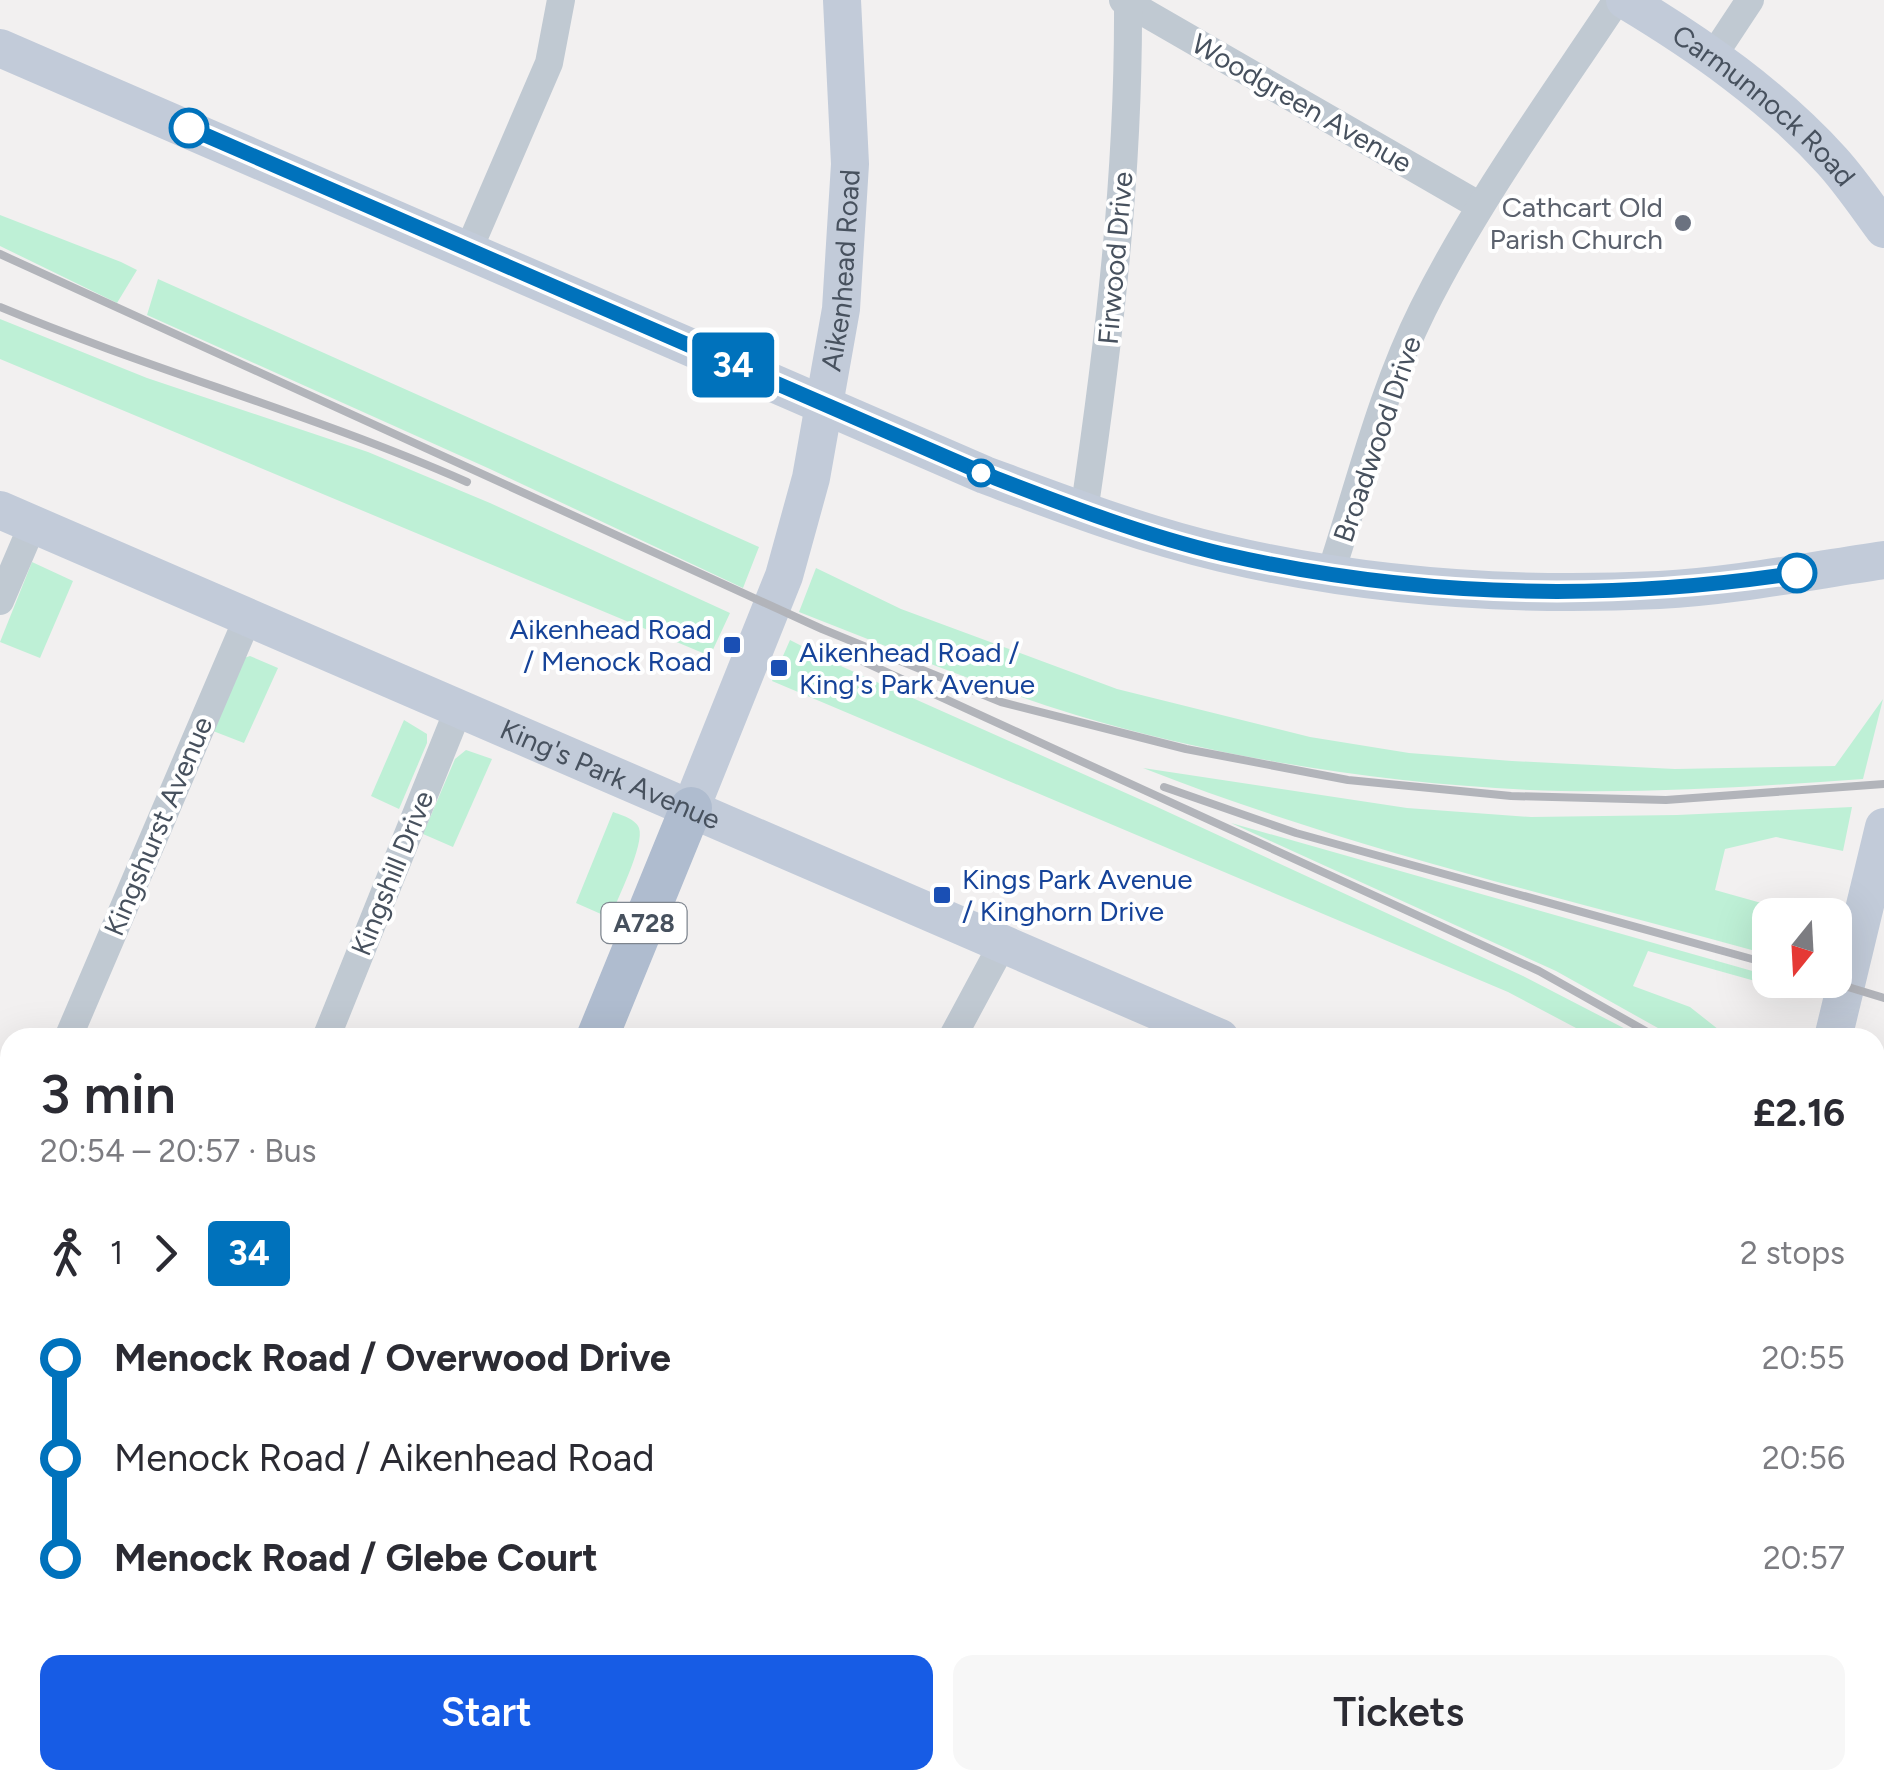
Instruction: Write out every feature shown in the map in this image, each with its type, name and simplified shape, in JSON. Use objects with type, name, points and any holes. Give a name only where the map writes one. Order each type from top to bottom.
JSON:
[{"type":"main road","name":"Aikenhead Road","points":[[601,1028],[784,576],[811,478],[840,310],[850,164],[842,0]]},
{"type":"main road","name":"Carmunnock Road","points":[[1625,0],[1713,56],[1782,113],[1832,161],[1884,229]]},
{"type":"main road","points":[[0,48],[985,474],[1084,512],[1221,553],[1330,575],[1457,589],[1582,592],[1726,583],[1884,560]]},
{"type":"main road","name":"King's Park Avenue","points":[[16,517],[1197,1028]]},
{"type":"main road","points":[[1835,1028],[1884,827]]},
{"type":"street","points":[[468,250],[548,62],[562,0]]},
{"type":"street","name":"Broadwood Drive","points":[[1330,575],[1400,365],[1422,312],[1480,206],[1616,0]]},
{"type":"street","points":[[1713,56],[1750,0]]},
{"type":"street","name":"Woodgreen Avenue","points":[[1125,2],[1480,206]]},
{"type":"street","name":"Firwood Drive","points":[[1084,512],[1110,337],[1120,220],[1128,81],[1125,2]]},
{"type":"street","points":[[0,601],[16,517]]},
{"type":"street","name":"Kingshurst Avenue","points":[[72,1028],[249,615]]},
{"type":"street","name":"Kingshill Drive","points":[[330,1028],[459,708]]},
{"type":"street","points":[[957,1028],[1002,945]]},
{"type":"green space","points":[[0,215],[137,270],[117,303],[0,246]]},
{"type":"green space","points":[[158,279],[759,547],[743,588],[147,315]]},
{"type":"green space","points":[[0,319],[147,378],[368,452],[730,613],[710,656],[0,359]]},
{"type":"green space","points":[[32,562],[73,581],[40,658],[0,642]]},
{"type":"green space","points":[[816,568],[901,609],[1117,689],[1310,737],[1409,753],[1675,769],[1835,766],[1883,699],[1863,779],[1561,791],[1378,777],[1254,758],[1133,731],[971,679],[799,612]]},
{"type":"green space","points":[[790,640],[1523,976],[1624,1028],[1576,1028],[1508,992],[772,681]]},
{"type":"green space","points":[[250,656],[278,668],[244,743],[213,731],[244,658]]},
{"type":"green space","points":[[404,720],[427,734],[427,743],[399,809],[371,796]]},
{"type":"green space","points":[[466,750],[492,759],[453,847],[423,834],[455,759]]},
{"type":"green space","points":[[1143,768],[1407,808],[1531,817],[1852,807],[1843,851],[1776,837],[1725,849],[1715,890],[1752,900],[1752,950],[1375,847]]},
{"type":"green space","points":[[613,812],[635,822],[640,836],[610,918],[576,903]]},
{"type":"green space","points":[[1231,823],[1752,971],[1752,980],[1648,951],[1633,986],[1690,1007],[1717,1028],[1658,1028],[1556,971]]},
{"type":"railway","points":[[0,254],[822,629],[1001,702],[1186,749],[1348,780],[1511,796],[1666,800],[1884,784]]},
{"type":"railway","points":[[0,307],[352,435],[467,482]]},
{"type":"railway","points":[[836,649],[1539,971],[1640,1028]]},
{"type":"railway","points":[[1164,787],[1296,833],[1752,959]]},
{"type":"railway","points":[[1852,988],[1884,998]]},
{"type":"bus line","name":"34","points":[[189,128],[985,474],[1084,512],[1221,553],[1396,584],[1512,591],[1662,590],[1797,573]]},
{"type":"place","name":"Cathcart Old Parish Church","points":[[1683,223]]},
{"type":"place","name":"Aikenhead Road / Menock Road","points":[[732,645]]},
{"type":"place","name":"Aikenhead Road / King's Park Avenue","points":[[779,668]]},
{"type":"place","name":"Kings Park Avenue / Kinghorn Drive","points":[[942,895]]}]
